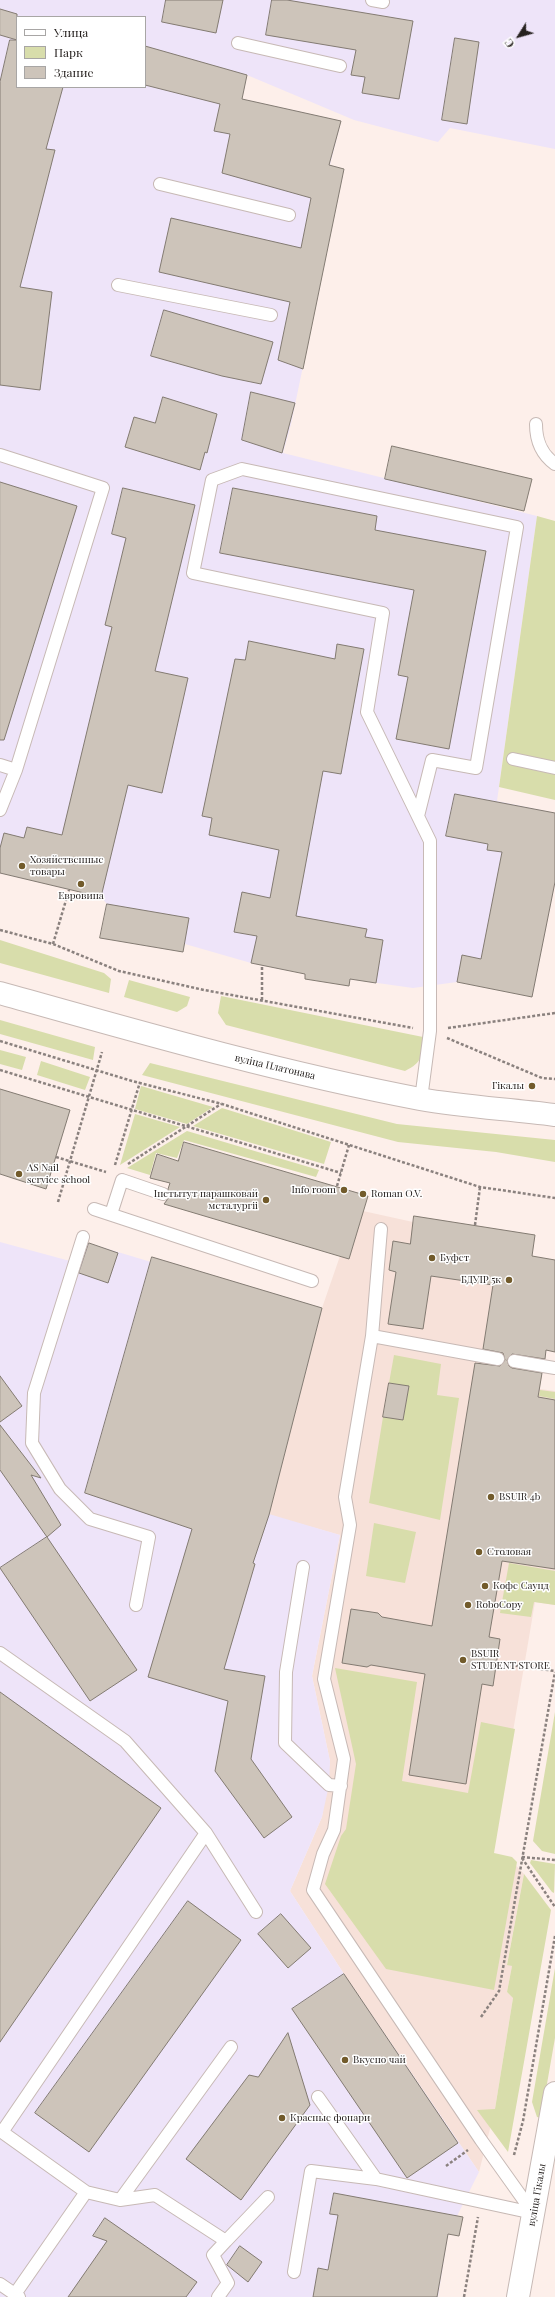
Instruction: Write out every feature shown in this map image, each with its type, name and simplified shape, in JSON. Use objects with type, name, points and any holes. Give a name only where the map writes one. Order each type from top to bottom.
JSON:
[{"type":"main road","name":"вуліца Платонава","points":[[0,993],[190,1047],[421,1099],[555,1115]]},
{"type":"main road","name":"вуліца Гікалы","points":[[518,2297],[555,2093]]},
{"type":"lane","points":[[238,43],[340,66]]},
{"type":"lane","points":[[160,184],[289,215]]},
{"type":"lane","points":[[118,284],[271,315]]},
{"type":"lane","points":[[536,424],[536,437],[545,457],[555,464]]},
{"type":"lane","points":[[0,454],[103,488],[16,770],[0,810]]},
{"type":"lane","points":[[418,816],[432,760],[476,768],[517,527],[242,469],[212,480],[193,573],[383,613],[367,712],[430,841],[430,1031],[421,1099]]},
{"type":"lane","points":[[513,759],[555,768]]},
{"type":"lane","points":[[0,765],[16,770]]},
{"type":"lane","points":[[111,1214],[122,1180],[163,1194]]},
{"type":"lane","points":[[94,1209],[312,1281]]},
{"type":"lane","points":[[381,1229],[372,1336],[345,1497],[350,1525],[324,1679],[344,1759],[334,1830],[323,1854],[313,1890],[481,2140],[533,2213]]},
{"type":"lane","points":[[83,1237],[34,1393],[32,1443],[60,1489],[90,1519],[149,1537],[136,1605]]},
{"type":"lane","points":[[372,1336],[498,1359]]},
{"type":"lane","points":[[514,1361],[555,1368]]},
{"type":"lane","points":[[303,1567],[286,1672],[285,1743],[329,1785],[341,1786]]},
{"type":"lane","points":[[0,1653],[125,1741],[206,1833],[256,1912]]},
{"type":"lane","points":[[206,1833],[2,2132],[86,2192],[120,2200],[156,2195],[226,2241]]},
{"type":"lane","points":[[120,2200],[231,2047]]},
{"type":"lane","points":[[318,2097],[376,2179]]},
{"type":"lane","points":[[294,2272],[311,2171],[376,2179],[533,2213]]},
{"type":"lane","points":[[0,2284],[17,2296],[86,2192]]},
{"type":"lane","points":[[218,2297],[228,2283],[213,2255],[268,2197]]},
{"type":"path","points":[[52,944],[69,890]]},
{"type":"path","points":[[0,930],[52,944],[119,971],[204,990],[430,1031],[542,1078],[555,1079]]},
{"type":"path","points":[[262,966],[262,1000]]},
{"type":"path","points":[[430,1031],[555,1013]]},
{"type":"path","points":[[0,1041],[96,1070],[222,1104],[480,1187],[555,1198]]},
{"type":"path","points":[[58,1202],[102,1052]]},
{"type":"path","points":[[0,1070],[341,1173]]},
{"type":"path","points":[[115,1167],[140,1082]]},
{"type":"path","points":[[126,1165],[222,1104]]},
{"type":"path","points":[[337,1186],[349,1145]]},
{"type":"path","points":[[56,1157],[109,1173]]},
{"type":"path","points":[[475,1225],[480,1187]]},
{"type":"path","points":[[481,2017],[499,1991],[555,1671],[496,1663]]},
{"type":"path","points":[[522,1857],[555,1860]]},
{"type":"path","points":[[522,1857],[555,1907]]},
{"type":"path","points":[[523,2121],[555,1936]]},
{"type":"path","points":[[446,2166],[481,2140]]},
{"type":"shaded area","points":[[0,0],[555,0],[555,149],[450,128],[438,142],[354,120],[247,75],[242,99],[341,121],[330,165],[344,169],[291,424],[283,453],[537,516],[497,801],[555,813],[555,881],[532,997],[457,982],[413,988],[285,970],[251,963],[185,944],[183,952],[101,938],[107,904],[101,897],[0,873]]},
{"type":"shaded area","points":[[363,1211],[413,1222],[415,1216],[535,1235],[532,1256],[555,1260],[555,1352],[517,1346],[513,1369],[542,1374],[540,1389],[555,1391],[555,1605],[535,1602],[492,1855],[509,1858],[524,1874],[507,1964],[512,1966],[507,1992],[513,1998],[495,2109],[479,2172],[344,1974],[290,1891],[322,1817],[330,1761],[312,1676],[340,1535],[269,1515],[322,1308],[340,1256],[349,1258]]},
{"type":"shaded area","points":[[0,1242],[81,1264],[88,1243],[151,1262],[152,1257],[322,1308],[269,1514],[340,1535],[312,1676],[330,1761],[329,1785],[322,1817],[290,1891],[344,1974],[479,2172],[448,2234],[438,2297],[0,2297]]},
{"type":"green space","points":[[537,516],[555,521],[555,800],[499,787]]},
{"type":"green space","points":[[0,940],[104,973],[111,979],[109,993],[0,963]]},
{"type":"green space","points":[[129,980],[190,997],[187,1006],[177,1012],[124,997]]},
{"type":"green space","points":[[221,996],[423,1037],[422,1054],[415,1065],[405,1071],[226,1025],[218,1013]]},
{"type":"green space","points":[[0,1020],[95,1047],[93,1060],[0,1034]]},
{"type":"green space","points":[[0,1050],[26,1057],[22,1070],[0,1064]]},
{"type":"green space","points":[[41,1061],[90,1077],[85,1090],[37,1075]]},
{"type":"green space","points":[[150,1063],[397,1124],[555,1140],[555,1162],[496,1152],[398,1142],[142,1075]]},
{"type":"green space","points":[[141,1086],[213,1107],[187,1124],[135,1109]]},
{"type":"green space","points":[[222,1108],[331,1142],[324,1164],[193,1126]]},
{"type":"green space","points":[[135,1114],[180,1127],[120,1165]]},
{"type":"green space","points":[[187,1131],[319,1170],[316,1177],[184,1140],[177,1158],[156,1153],[150,1175],[127,1168]]},
{"type":"green space","points":[[394,1355],[441,1364],[437,1395],[459,1398],[440,1520],[369,1503],[383,1417],[403,1420],[409,1387],[389,1383]]},
{"type":"green space","points":[[540,1390],[555,1392],[555,1399],[539,1396]]},
{"type":"green space","points":[[374,1523],[416,1532],[405,1583],[366,1576]]},
{"type":"green space","points":[[509,1563],[555,1571],[555,1605],[534,1602],[531,1617],[500,1613]]},
{"type":"green space","points":[[335,1668],[417,1682],[402,1781],[468,1793],[481,1722],[515,1729],[494,1853],[512,1857],[517,1862],[494,1990],[386,1969],[325,1884],[341,1836],[346,1829],[356,1764]]},
{"type":"green space","points":[[555,1712],[555,1854],[542,1851],[533,1841]]},
{"type":"green space","points":[[531,1860],[555,1864],[554,1893],[530,1863]]},
{"type":"green space","points":[[524,1874],[551,1910],[508,2152],[477,2110],[495,2109],[513,1998],[507,1992],[512,1966],[507,1965]]},
{"type":"green space","points":[[555,1968],[555,2038],[541,2118],[537,2117],[532,2102]]},
{"type":"building","points":[[166,0],[223,0],[216,33],[162,22]]},
{"type":"building","points":[[272,0],[287,0],[413,21],[399,99],[362,93],[365,77],[351,75],[356,50],[266,35]]},
{"type":"building","points":[[0,9],[17,14],[16,40],[0,35]]},
{"type":"building","points":[[455,38],[479,42],[467,124],[442,120]]},
{"type":"building","points":[[10,40],[16,40],[16,88],[63,88],[46,149],[55,150],[20,287],[52,292],[40,390],[0,385],[0,82]]},
{"type":"building","points":[[146,46],[247,75],[242,99],[341,121],[329,165],[344,169],[303,369],[278,360],[290,302],[159,272],[171,218],[301,248],[311,198],[222,173],[230,134],[214,131],[220,104],[146,85]]},
{"type":"building","points":[[164,310],[273,342],[261,384],[222,376],[151,356]]},
{"type":"building","points":[[251,392],[295,403],[282,453],[242,440]]},
{"type":"building","points":[[163,397],[217,414],[207,453],[205,452],[200,470],[125,447],[134,417],[155,423]]},
{"type":"building","points":[[392,446],[532,479],[524,511],[385,479]]},
{"type":"building","points":[[0,482],[77,506],[4,740],[0,740]]},
{"type":"building","points":[[123,488],[195,505],[155,671],[188,678],[162,793],[128,785],[101,897],[0,873],[0,848],[4,833],[24,838],[27,827],[62,835],[112,627],[105,625],[126,538],[112,534]]},
{"type":"building","points":[[233,488],[377,516],[375,530],[486,551],[449,749],[396,739],[408,677],[398,675],[414,590],[220,553]]},
{"type":"building","points":[[249,641],[335,659],[337,644],[364,649],[341,774],[323,771],[296,916],[367,929],[365,937],[383,940],[376,983],[350,979],[349,986],[305,979],[305,974],[251,963],[257,936],[234,932],[242,892],[270,898],[279,850],[209,835],[212,818],[202,816],[235,659],[245,660]]},
{"type":"building","points":[[455,794],[555,813],[555,882],[532,997],[457,982],[462,955],[481,959],[502,852],[487,850],[488,844],[446,836]]},
{"type":"building","points":[[107,904],[189,918],[183,952],[100,938]]},
{"type":"building","points":[[0,1089],[70,1110],[46,1189],[0,1174]]},
{"type":"building","name":"Інстытут парашковай металургіі","points":[[184,1142],[368,1196],[349,1259],[164,1204],[170,1196],[168,1189],[170,1183],[150,1178],[157,1154],[178,1161]]},
{"type":"building","points":[[414,1216],[535,1235],[532,1256],[555,1260],[555,1352],[546,1350],[545,1359],[512,1354],[507,1360],[509,1366],[512,1368],[542,1373],[538,1397],[555,1400],[555,1569],[502,1561],[489,1637],[500,1639],[493,1686],[482,1684],[466,1784],[409,1775],[425,1674],[371,1665],[367,1667],[342,1663],[351,1609],[378,1613],[382,1617],[432,1626],[475,1363],[500,1366],[505,1360],[503,1353],[483,1349],[493,1285],[431,1276],[423,1329],[388,1324],[396,1272],[389,1270],[393,1241],[410,1244]]},
{"type":"building","points":[[89,1243],[118,1253],[108,1283],[79,1273]]},
{"type":"building","points":[[152,1257],[322,1308],[269,1515],[253,1563],[255,1564],[224,1669],[265,1676],[251,1759],[292,1817],[264,1838],[215,1771],[228,1701],[148,1677],[192,1529],[85,1493]]},
{"type":"building","points":[[0,1376],[22,1406],[0,1422]]},
{"type":"building","points":[[389,1383],[409,1386],[403,1420],[383,1417]]},
{"type":"building","points":[[0,1425],[41,1478],[31,1475],[61,1525],[47,1537],[0,1470]]},
{"type":"building","points":[[47,1537],[137,1670],[90,1701],[0,1568]]},
{"type":"building","points":[[0,1692],[161,1808],[0,2042]]},
{"type":"building","points":[[188,1901],[241,1940],[89,2152],[35,2113]]},
{"type":"building","points":[[281,1914],[311,1948],[288,1968],[258,1934]]},
{"type":"building","points":[[344,1974],[458,2143],[407,2178],[292,2009]]},
{"type":"building","points":[[288,2033],[310,2105],[241,2200],[186,2159],[249,2075],[258,2077]]},
{"type":"building","points":[[334,2193],[463,2217],[459,2236],[448,2234],[437,2297],[313,2297],[318,2268],[328,2270],[338,2215],[330,2214]]},
{"type":"building","points":[[105,2218],[197,2282],[186,2297],[68,2297],[107,2241],[93,2236]]},
{"type":"building","points":[[240,2246],[262,2262],[248,2282],[227,2265]]},
{"type":"place","name":"Хозяйственные товары","points":[[22,866]]},
{"type":"place","name":"Евровина","points":[[81,884]]},
{"type":"place","name":"Гікалы","points":[[532,1086]]},
{"type":"place","name":"AS Nail service school","points":[[19,1174]]},
{"type":"place","name":"Info room","points":[[344,1190]]},
{"type":"place","name":"Roman O.V.","points":[[363,1194]]},
{"type":"place","name":"Інстытут парашковай металургіі","points":[[266,1200]]},
{"type":"place","name":"Буфет","points":[[432,1258]]},
{"type":"place","name":"БДУІР 5к","points":[[509,1280]]},
{"type":"place","name":"BSUIR 4b","points":[[491,1497]]},
{"type":"place","name":"Столовая","points":[[479,1552]]},
{"type":"place","name":"Кофе Саунд","points":[[485,1586]]},
{"type":"place","name":"RoboCopy","points":[[468,1605]]},
{"type":"place","name":"BSUIR STUDENT STORE","points":[[463,1660]]},
{"type":"place","name":"Вкусно чай","points":[[345,2060]]},
{"type":"place","name":"Красные фонари","points":[[282,2118]]}]
